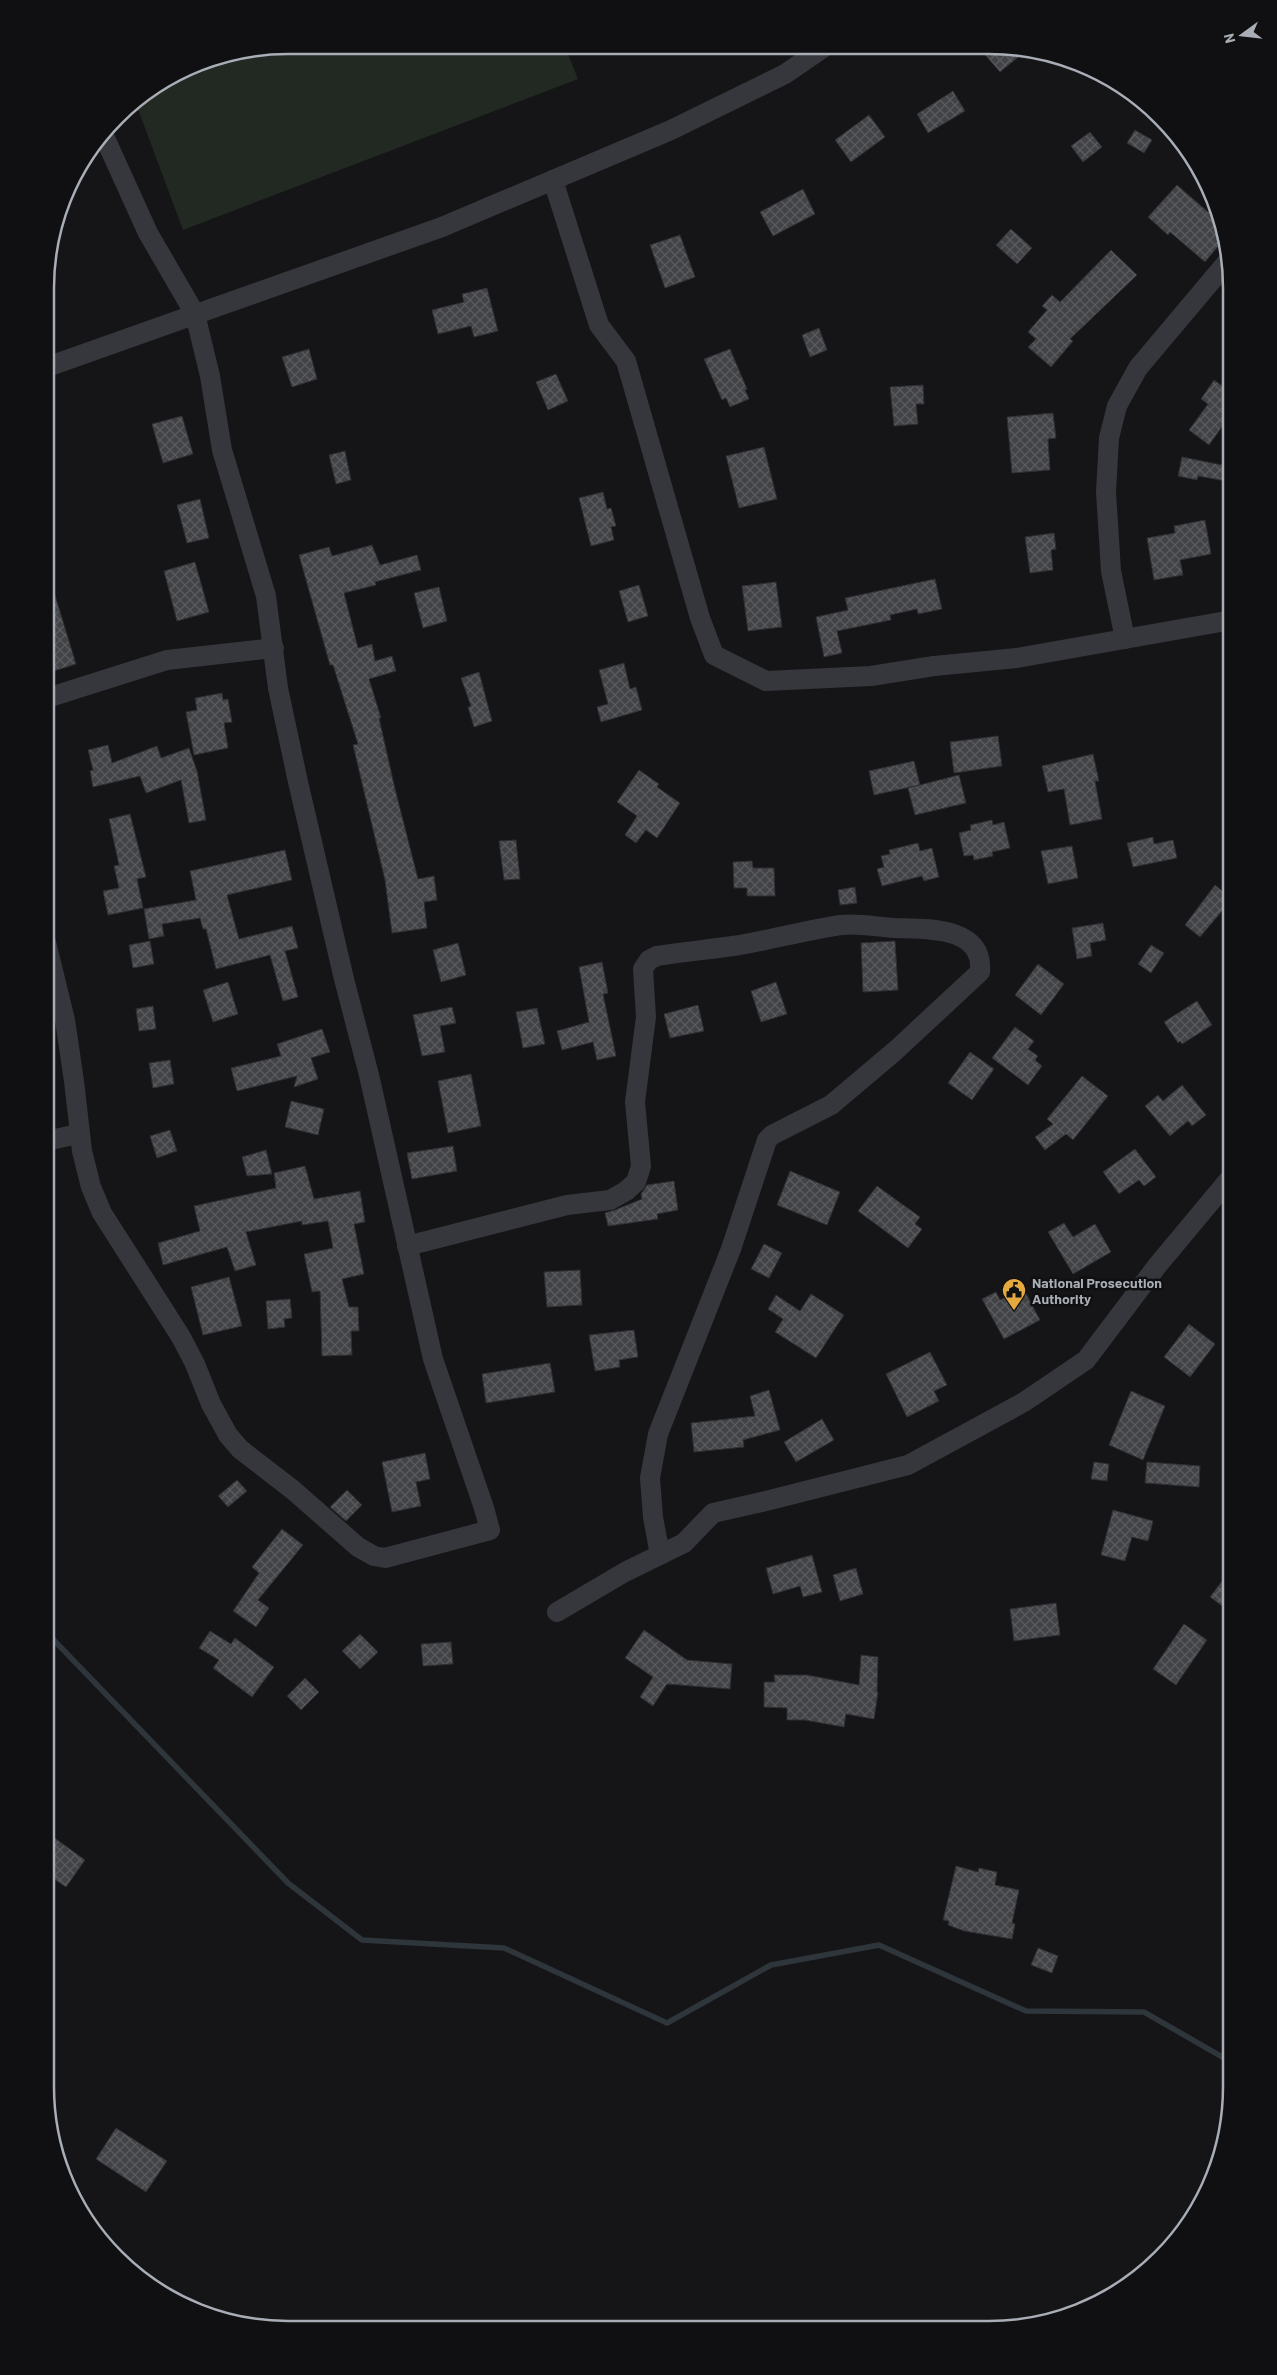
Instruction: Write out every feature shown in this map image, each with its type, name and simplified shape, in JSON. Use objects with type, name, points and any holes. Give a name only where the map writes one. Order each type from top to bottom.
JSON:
[{"type":"street","points":[[54,364],[442,227],[672,130],[785,74],[814,54]]},
{"type":"street","points":[[54,975],[65,1020],[74,1081],[78,1134],[91,1187],[102,1213],[181,1337],[196,1364],[211,1404],[228,1435],[240,1450],[293,1490],[358,1547],[374,1556],[385,1558],[490,1530],[433,1359],[369,1075],[344,979],[298,782],[278,688],[266,596],[222,450],[210,376],[195,314],[148,233],[106,140]]},
{"type":"street","points":[[553,180],[599,325],[626,361],[700,618],[714,654],[766,681],[871,676],[934,666],[1017,658],[1223,622]]},
{"type":"street","points":[[1125,639],[1111,572],[1106,492],[1109,438],[1117,406],[1138,368],[1222,268]]},
{"type":"street","points":[[54,695],[167,660],[274,648]]},
{"type":"street","points":[[407,1246],[567,1205],[610,1200],[626,1191],[636,1182],[641,1166],[635,1102],[646,1017],[643,969],[649,960],[657,956],[740,944],[844,924],[938,929],[957,934],[976,951],[981,964],[980,972],[895,1051],[831,1105],[772,1135],[767,1140],[731,1249],[658,1434],[650,1478],[653,1517],[660,1555]]},
{"type":"street","points":[[54,1139],[78,1134]]},
{"type":"street","points":[[557,1612],[625,1572],[684,1543],[713,1513],[766,1502],[908,1465],[1024,1402],[1086,1360],[1157,1266],[1223,1187]]},
{"type":"shaded area","points":[[272,54],[568,54],[578,79],[183,230],[138,108],[158,93],[184,78],[212,66],[242,58]]},
{"type":"building","points":[[984,54],[1020,56],[1000,72]]},
{"type":"building","points":[[953,91],[965,111],[928,133],[917,114]]},
{"type":"building","points":[[869,115],[885,137],[851,162],[835,140]]},
{"type":"building","points":[[1135,130],[1152,140],[1144,153],[1127,143]]},
{"type":"building","points":[[1090,132],[1102,147],[1083,162],[1071,146]]},
{"type":"building","points":[[1177,185],[1208,212],[1210,210],[1219,245],[1205,262],[1170,232],[1168,235],[1148,217]]},
{"type":"building","points":[[803,189],[815,214],[773,236],[760,212]]},
{"type":"building","points":[[1011,229],[1032,248],[1017,264],[996,245]]},
{"type":"building","points":[[680,235],[695,277],[665,288],[650,245]]},
{"type":"building","points":[[1111,250],[1137,275],[1070,339],[1073,341],[1051,367],[1028,347],[1036,339],[1028,332],[1047,310],[1042,306],[1052,295],[1060,302]]},
{"type":"building","points":[[487,288],[498,331],[474,337],[471,326],[438,334],[432,310],[464,302],[462,294]]},
{"type":"building","points":[[819,328],[827,350],[810,357],[802,335]]},
{"type":"building","points":[[309,349],[317,379],[292,387],[282,357]]},
{"type":"building","points":[[730,349],[747,389],[745,390],[749,399],[730,407],[726,398],[722,400],[704,359]]},
{"type":"building","points":[[556,374],[568,401],[548,410],[536,382]]},
{"type":"building","points":[[1214,380],[1223,386],[1223,425],[1209,445],[1189,430],[1208,404],[1201,399]]},
{"type":"building","points":[[923,385],[924,404],[916,404],[918,424],[894,426],[890,387]]},
{"type":"building","points":[[1053,413],[1056,438],[1048,439],[1050,470],[1012,473],[1007,417]]},
{"type":"building","points":[[182,416],[193,454],[163,463],[152,424]]},
{"type":"building","points":[[764,447],[777,499],[739,508],[726,456]]},
{"type":"building","points":[[345,451],[351,480],[336,484],[329,455]]},
{"type":"building","points":[[1182,457],[1223,465],[1223,480],[1198,476],[1197,480],[1178,476]]},
{"type":"building","points":[[603,492],[607,509],[611,508],[616,526],[611,527],[614,540],[591,546],[579,498]]},
{"type":"building","points":[[200,499],[209,538],[187,543],[177,505]]},
{"type":"building","points":[[1205,520],[1211,554],[1180,560],[1183,575],[1154,580],[1147,538],[1175,533],[1174,526]]},
{"type":"building","points":[[1054,533],[1056,549],[1051,550],[1053,570],[1030,573],[1025,537]]},
{"type":"building","points":[[372,545],[380,565],[417,555],[421,570],[375,582],[376,585],[344,593],[358,648],[372,644],[375,661],[392,656],[396,671],[369,679],[381,718],[379,718],[395,789],[418,879],[434,876],[437,900],[424,902],[427,928],[392,933],[385,880],[353,745],[358,744],[333,665],[330,665],[299,555],[329,547],[332,556]]},
{"type":"building","points":[[195,562],[209,612],[177,621],[164,571]]},
{"type":"building","points":[[935,579],[942,609],[918,614],[917,609],[890,615],[891,620],[837,631],[842,653],[824,657],[816,617],[848,610],[845,598]]},
{"type":"building","points":[[776,582],[782,627],[748,631],[742,586]]},
{"type":"building","points":[[639,585],[648,616],[628,622],[619,591]]},
{"type":"building","points":[[439,587],[447,621],[423,628],[414,593]]},
{"type":"building","points":[[54,592],[76,664],[54,671]]},
{"type":"building","points":[[624,663],[630,689],[636,687],[642,710],[601,722],[597,707],[608,704],[599,670]]},
{"type":"building","points":[[479,672],[492,721],[474,727],[468,707],[471,706],[461,678]]},
{"type":"building","points":[[222,693],[223,700],[228,699],[232,722],[224,723],[228,748],[194,755],[186,712],[197,710],[195,698]]},
{"type":"building","points":[[998,736],[1002,766],[954,773],[950,742]]},
{"type":"building","points":[[108,745],[112,763],[157,746],[161,758],[189,748],[197,771],[206,820],[189,823],[181,780],[146,793],[140,776],[93,787],[90,771],[93,770],[88,750]]},
{"type":"building","points":[[1093,754],[1099,781],[1095,781],[1102,819],[1070,825],[1064,789],[1048,792],[1042,766]]},
{"type":"building","points":[[914,761],[920,785],[874,795],[869,771]]},
{"type":"building","points":[[639,770],[659,784],[657,787],[680,803],[657,838],[646,830],[636,843],[625,835],[637,816],[617,802]]},
{"type":"building","points":[[959,775],[966,803],[915,815],[908,788]]},
{"type":"building","points":[[130,814],[146,877],[137,879],[143,908],[108,915],[103,891],[119,888],[114,866],[119,865],[109,819]]},
{"type":"building","points":[[992,820],[993,825],[1004,822],[1010,848],[992,852],[993,856],[974,860],[973,855],[964,856],[959,833],[971,830],[970,825]]},
{"type":"building","points":[[1153,837],[1154,844],[1173,840],[1177,858],[1133,867],[1127,843]]},
{"type":"building","points":[[516,840],[520,879],[504,880],[499,841]]},
{"type":"building","points":[[918,843],[920,851],[932,848],[939,877],[924,881],[922,876],[882,886],[877,869],[884,867],[881,856],[890,854],[889,850]]},
{"type":"building","points":[[1072,846],[1078,878],[1048,884],[1041,851]]},
{"type":"building","points":[[285,850],[292,880],[227,895],[239,939],[292,926],[298,948],[285,951],[298,997],[283,1001],[270,955],[216,969],[206,929],[203,929],[200,918],[162,924],[164,936],[149,939],[144,909],[196,900],[190,871]]},
{"type":"building","points":[[752,861],[753,868],[774,868],[775,896],[747,896],[747,888],[734,888],[733,862]]},
{"type":"building","points":[[1215,885],[1223,892],[1223,910],[1200,937],[1185,925]]},
{"type":"building","points":[[855,887],[857,903],[840,905],[838,890]]},
{"type":"building","points":[[1103,923],[1106,940],[1090,943],[1092,956],[1077,959],[1072,928]]},
{"type":"building","points":[[150,941],[154,964],[133,968],[129,945]]},
{"type":"building","points":[[895,941],[898,990],[863,992],[861,943]]},
{"type":"building","points":[[458,943],[466,975],[441,982],[433,950]]},
{"type":"building","points":[[1151,945],[1164,953],[1151,973],[1138,964]]},
{"type":"building","points":[[602,962],[608,993],[603,994],[616,1056],[597,1060],[593,1042],[562,1050],[557,1031],[589,1022],[579,967]]},
{"type":"building","points":[[1038,964],[1064,984],[1041,1015],[1015,995]]},
{"type":"building","points":[[228,982],[238,1014],[213,1022],[203,990]]},
{"type":"building","points":[[776,982],[787,1014],[761,1022],[751,991]]},
{"type":"building","points":[[1197,1001],[1212,1025],[1182,1044],[1180,1041],[1178,1043],[1164,1022]]},
{"type":"building","points":[[698,1005],[704,1031],[670,1038],[664,1014]]},
{"type":"building","points":[[153,1006],[156,1029],[139,1031],[136,1009]]},
{"type":"building","points":[[452,1007],[456,1023],[440,1026],[445,1052],[422,1056],[413,1015]]},
{"type":"building","points":[[537,1008],[545,1044],[523,1048],[516,1012]]},
{"type":"building","points":[[1015,1027],[1034,1041],[1028,1049],[1038,1056],[1035,1060],[1042,1066],[1028,1085],[992,1058]]},
{"type":"building","points":[[322,1029],[330,1052],[311,1058],[318,1079],[294,1087],[297,1076],[237,1091],[231,1068],[281,1056],[277,1044]]},
{"type":"building","points":[[970,1052],[994,1069],[972,1100],[948,1083]]},
{"type":"building","points":[[170,1060],[174,1084],[153,1088],[149,1063]]},
{"type":"building","points":[[471,1074],[481,1126],[448,1133],[438,1081]]},
{"type":"building","points":[[1082,1076],[1108,1096],[1073,1140],[1066,1134],[1045,1150],[1035,1137],[1053,1124],[1047,1119]]},
{"type":"building","points":[[1182,1085],[1206,1115],[1192,1126],[1188,1121],[1170,1136],[1145,1106],[1158,1095],[1163,1101]]},
{"type":"building","points":[[291,1101],[324,1109],[318,1135],[285,1127]]},
{"type":"building","points":[[170,1130],[177,1151],[157,1158],[150,1136]]},
{"type":"building","points":[[453,1146],[457,1171],[412,1179],[407,1153]]},
{"type":"building","points":[[1135,1149],[1156,1177],[1144,1186],[1139,1180],[1119,1194],[1103,1172]]},
{"type":"building","points":[[266,1150],[272,1174],[247,1176],[242,1157]]},
{"type":"building","points":[[305,1166],[314,1199],[360,1191],[365,1222],[354,1224],[364,1274],[342,1279],[349,1307],[358,1307],[359,1331],[351,1331],[352,1355],[322,1356],[320,1291],[312,1292],[304,1254],[333,1248],[328,1221],[302,1225],[302,1221],[246,1232],[256,1265],[235,1271],[227,1247],[163,1265],[158,1243],[200,1231],[194,1206],[276,1188],[274,1173]]},
{"type":"building","points":[[790,1171],[840,1192],[827,1225],[777,1205]]},
{"type":"building","points":[[674,1181],[678,1210],[657,1214],[658,1219],[608,1226],[605,1213],[642,1199],[641,1194],[647,1185]]},
{"type":"building","points":[[877,1186],[920,1217],[915,1224],[922,1229],[908,1248],[858,1211]]},
{"type":"building","points":[[1064,1223],[1073,1237],[1095,1224],[1111,1252],[1073,1274],[1048,1232]]},
{"type":"building","points":[[764,1244],[782,1253],[769,1278],[751,1269]]},
{"type":"building","points":[[580,1270],[582,1305],[547,1307],[544,1272]]},
{"type":"building","points":[[229,1277],[242,1326],[203,1335],[191,1287]]},
{"type":"building","points":[[1023,1288],[1040,1320],[1004,1339],[982,1299],[996,1292],[1000,1300]]},
{"type":"building","points":[[811,1294],[844,1315],[816,1358],[775,1332],[783,1319],[768,1309],[776,1295],[800,1311]]},
{"type":"building","points":[[290,1299],[292,1318],[284,1319],[285,1327],[268,1329],[266,1301]]},
{"type":"building","points":[[1189,1324],[1215,1344],[1190,1377],[1164,1357]]},
{"type":"building","points":[[634,1330],[638,1357],[619,1360],[620,1367],[595,1371],[589,1335]]},
{"type":"building","points":[[930,1352],[947,1385],[934,1391],[939,1401],[907,1417],[886,1374]]},
{"type":"building","points":[[550,1363],[555,1392],[486,1403],[482,1374]]},
{"type":"building","points":[[769,1390],[780,1430],[743,1440],[744,1447],[694,1452],[691,1423],[755,1416],[750,1396]]},
{"type":"building","points":[[1131,1391],[1165,1406],[1143,1460],[1109,1445]]},
{"type":"building","points":[[822,1419],[834,1440],[796,1462],[784,1442]]},
{"type":"building","points":[[425,1453],[430,1479],[416,1482],[421,1506],[392,1512],[382,1462]]},
{"type":"building","points":[[1094,1462],[1109,1464],[1107,1481],[1091,1479]]},
{"type":"building","points":[[1147,1462],[1200,1466],[1199,1487],[1145,1483]]},
{"type":"building","points":[[237,1480],[247,1491],[228,1507],[218,1496]]},
{"type":"building","points":[[347,1490],[362,1505],[346,1521],[330,1507]]},
{"type":"building","points":[[1113,1510],[1153,1521],[1148,1541],[1132,1537],[1125,1561],[1101,1555]]},
{"type":"building","points":[[282,1529],[303,1545],[258,1600],[269,1608],[256,1627],[233,1611],[259,1573],[252,1567]]},
{"type":"building","points":[[812,1555],[822,1592],[803,1597],[800,1586],[773,1594],[766,1568]]},
{"type":"building","points":[[856,1568],[863,1594],[840,1601],[833,1575]]},
{"type":"building","points":[[1223,1580],[1223,1606],[1210,1597]]},
{"type":"building","points":[[1056,1603],[1060,1635],[1014,1641],[1010,1609]]},
{"type":"building","points":[[1184,1624],[1207,1640],[1176,1685],[1153,1669]]},
{"type":"building","points":[[644,1630],[687,1660],[732,1664],[730,1689],[667,1684],[653,1706],[640,1697],[653,1677],[625,1658]]},
{"type":"building","points":[[210,1631],[231,1644],[235,1638],[274,1667],[252,1697],[213,1668],[219,1660],[199,1648]]},
{"type":"building","points":[[360,1634],[378,1652],[360,1669],[342,1651]]},
{"type":"building","points":[[451,1642],[453,1664],[423,1666],[421,1644]]},
{"type":"building","points":[[861,1655],[878,1657],[878,1692],[874,1719],[846,1714],[844,1727],[805,1720],[787,1720],[787,1708],[764,1707],[764,1682],[775,1682],[774,1675],[807,1675],[859,1685]]},
{"type":"building","points":[[305,1678],[319,1692],[301,1710],[287,1696]]},
{"type":"building","points":[[54,1838],[85,1860],[66,1887],[54,1879]]},
{"type":"building","points":[[956,1866],[978,1872],[979,1868],[997,1872],[995,1885],[1019,1890],[1012,1923],[1015,1924],[1012,1939],[964,1931],[948,1925],[949,1921],[943,1920]]},
{"type":"building","points":[[1038,1948],[1058,1956],[1052,1973],[1031,1965]]},
{"type":"building","points":[[116,2128],[167,2161],[146,2192],[96,2159]]},
{"type":"waterway","points":[[54,1640],[288,1883],[362,1940],[504,1948],[667,2023],[771,1965],[879,1945],[1026,2011],[1144,2012],[1223,2057]]},
{"type":"place","name":"National Prosecution Authority","points":[[1014,1311]]}]
